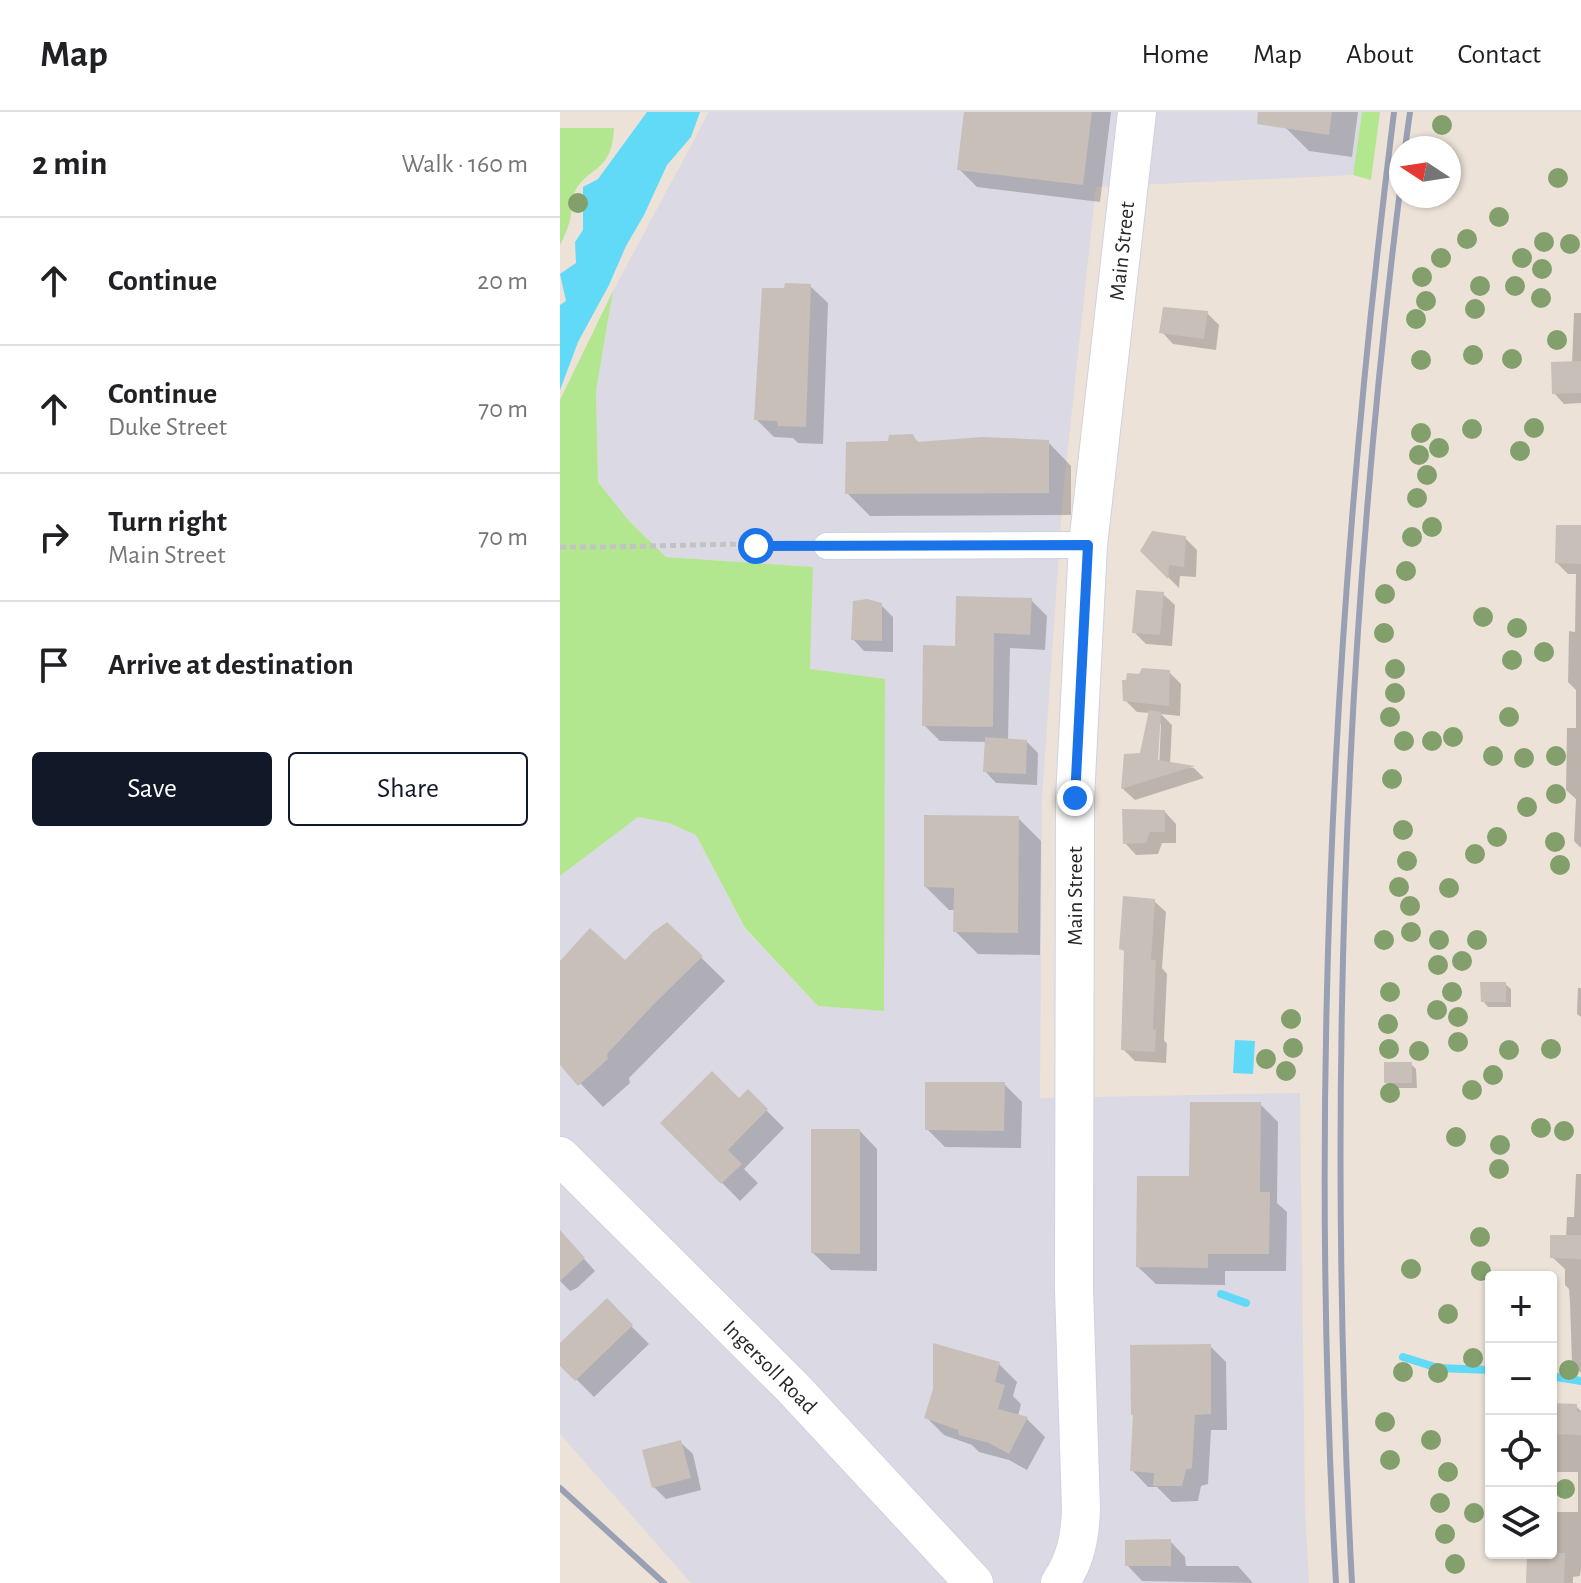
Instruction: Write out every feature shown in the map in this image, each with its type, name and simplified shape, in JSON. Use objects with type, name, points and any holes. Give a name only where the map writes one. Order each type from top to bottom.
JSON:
[{"type":"main road","name":"Main Street","points":[[1060,1583],[1071,1566],[1080,1538],[1081,1509],[1074,1289],[1075,798],[1088,545],[1137,112]]},
{"type":"main road","name":"Ingersoll Road","points":[[560,1156],[793,1388],[974,1583]]},
{"type":"street","points":[[827,546],[1088,545]]},
{"type":"path","points":[[560,547],[618,548],[683,544],[827,546]]},
{"type":"shaded area","points":[[709,112],[1362,112],[1353,175],[1096,187],[1063,494],[1042,799],[1040,1098],[1300,1093],[1305,1509],[1309,1583],[691,1583],[560,1434],[560,876],[638,817],[669,823],[696,835],[745,929],[818,1006],[884,1011],[810,669],[813,567],[666,557],[630,522],[598,482],[596,391],[613,291]]},
{"type":"green space","points":[[1362,112],[1380,112],[1371,180],[1353,175]]},
{"type":"green space","points":[[560,128],[614,128],[609,154],[578,186],[573,196],[569,223],[560,245]]},
{"type":"green space","points":[[613,291],[596,391],[598,482],[630,522],[666,557],[813,567],[810,669],[885,679],[884,1011],[818,1006],[745,928],[696,835],[669,823],[638,817],[560,876],[560,400]]},
{"type":"water","points":[[647,112],[700,112],[691,137],[667,165],[626,246],[578,342],[560,390],[560,305],[566,301],[560,274],[576,263],[575,242],[583,230],[583,187],[598,179]]},
{"type":"water","points":[[1235,1040],[1255,1041],[1253,1074],[1233,1073]]},
{"type":"building","points":[[964,112],[1092,112],[1083,185],[957,170]]},
{"type":"building","points":[[1258,112],[1332,112],[1329,135],[1257,124]]},
{"type":"building","points":[[785,283],[811,284],[806,427],[778,426],[777,421],[754,420],[762,288],[784,288]]},
{"type":"building","points":[[1163,307],[1208,311],[1204,339],[1159,333]]},
{"type":"building","points":[[1581,361],[1581,393],[1552,394],[1551,362]]},
{"type":"building","points":[[913,434],[917,442],[982,437],[1049,440],[1049,493],[845,494],[846,442],[888,441],[889,435]]},
{"type":"building","points":[[1556,525],[1581,525],[1581,564],[1555,563]]},
{"type":"building","points":[[1152,531],[1186,536],[1184,567],[1169,565],[1168,579],[1140,551]]},
{"type":"building","points":[[1136,590],[1164,592],[1160,635],[1132,633]]},
{"type":"building","points":[[956,596],[1032,598],[1030,635],[994,633],[993,727],[922,726],[923,645],[955,646]]},
{"type":"building","points":[[867,599],[882,603],[882,641],[851,640],[853,601]]},
{"type":"building","points":[[1142,668],[1170,670],[1169,706],[1123,701],[1122,680],[1126,680],[1127,673],[1139,674]]},
{"type":"building","points":[[1149,710],[1161,712],[1158,760],[1195,766],[1121,789],[1124,754],[1140,753]]},
{"type":"building","points":[[985,737],[1027,740],[1026,774],[983,772]]},
{"type":"building","points":[[1122,809],[1165,810],[1165,832],[1150,832],[1146,843],[1123,844]]},
{"type":"building","points":[[924,815],[1019,816],[1018,933],[953,932],[954,888],[924,887]]},
{"type":"building","points":[[1123,896],[1155,899],[1151,960],[1156,960],[1155,1052],[1121,1050],[1124,951],[1119,949]]},
{"type":"building","points":[[667,922],[703,956],[607,1054],[608,1059],[578,1086],[560,1065],[560,961],[590,928],[625,960]]},
{"type":"building","points":[[1480,982],[1506,982],[1506,1002],[1481,1002]]},
{"type":"building","points":[[1384,1062],[1412,1062],[1412,1083],[1384,1083]]},
{"type":"building","points":[[712,1071],[739,1098],[748,1089],[768,1109],[728,1150],[742,1164],[721,1184],[660,1123]]},
{"type":"building","points":[[925,1082],[1005,1082],[1004,1131],[925,1130]]},
{"type":"building","points":[[1190,1102],[1261,1102],[1260,1192],[1270,1192],[1269,1254],[1208,1254],[1208,1268],[1136,1267],[1137,1176],[1189,1176]]},
{"type":"building","points":[[811,1129],[860,1129],[860,1254],[811,1253]]},
{"type":"building","points":[[560,1230],[585,1258],[560,1281]]},
{"type":"building","points":[[1550,1235],[1581,1235],[1581,1259],[1550,1258]]},
{"type":"building","points":[[607,1298],[633,1325],[575,1381],[560,1366],[560,1343]]},
{"type":"building","points":[[933,1343],[1000,1362],[995,1382],[1005,1385],[998,1409],[1028,1417],[1009,1454],[924,1418],[933,1389]]},
{"type":"building","points":[[1211,1344],[1211,1414],[1195,1415],[1192,1468],[1186,1470],[1182,1486],[1153,1486],[1154,1473],[1130,1471],[1133,1415],[1130,1345]]},
{"type":"building","points":[[1557,1403],[1577,1404],[1577,1412],[1581,1412],[1581,1435],[1557,1434]]},
{"type":"building","points":[[681,1440],[691,1478],[652,1488],[642,1450]]},
{"type":"building","points":[[1171,1539],[1171,1566],[1125,1566],[1125,1540]]},
{"type":"building","points":[[1557,1553],[1565,1553],[1564,1583],[1526,1583],[1527,1559],[1557,1559]]},
{"type":"waterway","points":[[1221,1294],[1246,1303]]},
{"type":"waterway","points":[[1403,1357],[1438,1368],[1485,1370]]},
{"type":"waterway","points":[[1557,1377],[1581,1381]]},
{"type":"railway","points":[[1336,1583],[1328,1399],[1325,1214],[1326,1030],[1332,846],[1341,662],[1355,479],[1394,112]]},
{"type":"railway","points":[[1407,136],[1410,112]]},
{"type":"railway","points":[[1352,1583],[1341,1232],[1345,881],[1365,531],[1398,208]]},
{"type":"railway","points":[[560,1488],[664,1583]]},
{"type":"route","points":[[756,546],[1088,545],[1075,798]]}]
